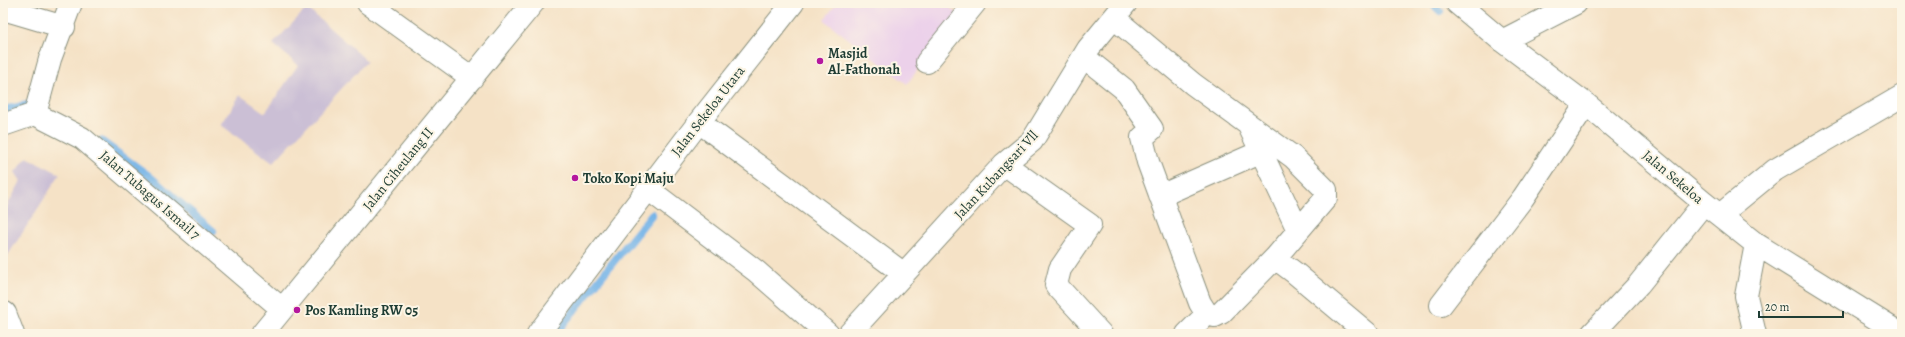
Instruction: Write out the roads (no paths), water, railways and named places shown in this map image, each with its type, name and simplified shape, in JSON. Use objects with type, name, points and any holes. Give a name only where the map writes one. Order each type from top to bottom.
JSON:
[{"type":"street","points":[[3,125],[35,114],[50,59],[64,27],[72,3]]},
{"type":"street","points":[[368,3],[472,78]]},
{"type":"street","name":"Jalan Ciheulang II","points":[[262,334],[533,3]]},
{"type":"street","points":[[927,62],[975,3]]},
{"type":"street","name":"Jalan Sekeloa","points":[[1457,3],[1502,41],[1586,104],[1756,244],[1901,334]]},
{"type":"street","points":[[1502,41],[1576,3]]},
{"type":"street","name":"Jalan Sekeloa Utara","points":[[538,334],[787,5]]},
{"type":"street","points":[[3,9],[64,27]]},
{"type":"street","points":[[1084,56],[1124,89],[1152,129],[1142,138],[1148,162],[1200,303],[1207,314],[1215,316],[1221,313],[1275,258],[1326,198],[1326,190],[1293,157],[1193,84],[1120,10]]},
{"type":"street","name":"Jalan Kubangsari Vll","points":[[849,334],[1004,164],[1032,141],[1084,56],[1120,10]]},
{"type":"street","points":[[1592,334],[1712,209],[1775,170],[1902,96]]},
{"type":"street","points":[[1441,305],[1524,198],[1586,104]]},
{"type":"street","name":"Jalan Tubagus Ismail 7","points":[[35,114],[82,138],[282,309]]},
{"type":"street","points":[[699,122],[904,274]]},
{"type":"street","points":[[1249,126],[1298,230]]},
{"type":"street","points":[[1160,196],[1260,152]]},
{"type":"street","points":[[1004,164],[1090,225],[1060,269],[1056,285],[1101,334]]},
{"type":"street","points":[[648,189],[756,271],[828,334]]},
{"type":"street","points":[[1755,334],[1746,296],[1756,244]]},
{"type":"street","points":[[1275,258],[1368,334]]},
{"type":"street","points":[[5,313],[13,334]]},
{"type":"street","points":[[1187,334],[1207,314]]},
{"type":"waterway","points":[[1432,3],[1440,11]]},
{"type":"waterway","points":[[3,110],[33,104]]},
{"type":"waterway","points":[[101,141],[149,176],[213,231]]},
{"type":"waterway","points":[[555,334],[652,214]]},
{"type":"place","name":"Masjid Al-Fathonah","points":[[820,61]]},
{"type":"place","name":"Toko Kopi Maju","points":[[575,178]]},
{"type":"place","name":"Pos Kamling RW 05","points":[[297,310]]}]
